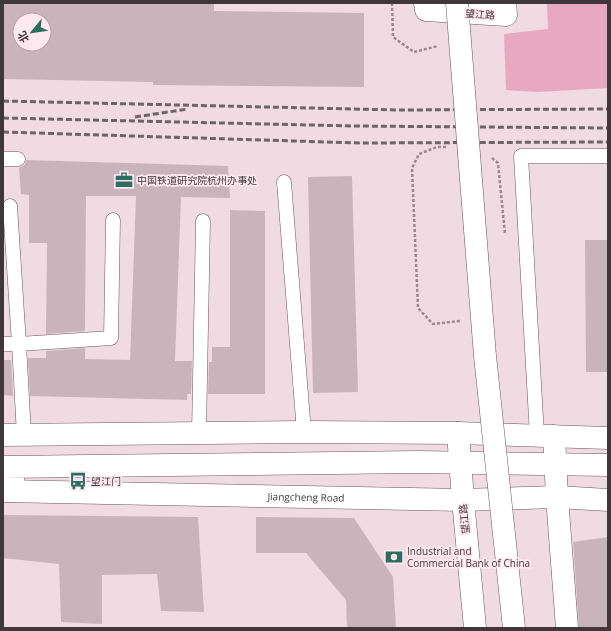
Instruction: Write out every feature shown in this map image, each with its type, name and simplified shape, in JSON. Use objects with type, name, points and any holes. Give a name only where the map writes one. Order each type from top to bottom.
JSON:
[{"type":"street","name":"望江路","points":[[425,3],[426,10],[506,15],[505,3]]},
{"type":"street","points":[[457,3],[484,356],[514,628]]},
{"type":"street","points":[[13,435],[304,432],[458,433],[608,438]]},
{"type":"street","name":"望江路","points":[[458,433],[462,500],[475,628]]},
{"type":"street","points":[[546,436],[556,464],[567,628]]},
{"type":"street","points":[[8,491],[8,467],[418,462],[608,465]]},
{"type":"street","name":"Jiangcheng Road","points":[[8,491],[462,500],[558,497],[608,500]]},
{"type":"lane","points":[[546,436],[521,156],[608,156]]},
{"type":"lane","points":[[3,159],[18,159]]},
{"type":"lane","points":[[284,182],[304,432]]},
{"type":"lane","points":[[10,206],[19,344],[13,435]]},
{"type":"lane","points":[[3,344],[111,338],[113,220]]},
{"type":"lane","points":[[199,433],[203,221]]},
{"type":"shaded area","points":[[547,3],[608,3],[608,88],[538,92],[506,90],[504,34],[548,29]]},
{"type":"building","points":[[3,3],[214,3],[214,11],[364,13],[364,87],[153,85],[153,82],[3,79]]},
{"type":"building","points":[[26,160],[228,166],[230,198],[181,197],[175,361],[192,361],[191,394],[187,394],[187,400],[30,396],[28,358],[46,358],[46,351],[85,348],[85,359],[130,360],[136,196],[86,196],[85,331],[46,334],[47,243],[29,243],[29,195],[21,194],[19,167],[25,164]]},
{"type":"building","points":[[352,176],[358,392],[313,393],[308,177]]},
{"type":"building","points":[[230,210],[265,211],[265,394],[208,394],[209,362],[212,362],[212,347],[230,347]]},
{"type":"building","points":[[585,240],[608,240],[608,372],[586,372]]},
{"type":"building","points":[[3,360],[11,360],[13,396],[3,395]]},
{"type":"building","points":[[3,515],[198,517],[204,612],[161,611],[157,574],[102,575],[102,624],[61,622],[59,564],[3,558]]},
{"type":"building","points":[[256,517],[354,518],[393,577],[396,628],[347,628],[346,600],[306,553],[256,553]]},
{"type":"building","points":[[608,537],[608,628],[579,628],[573,542]]},
{"type":"railway","points":[[3,101],[398,110],[608,109]]},
{"type":"railway","points":[[135,117],[188,109]]},
{"type":"railway","points":[[3,118],[354,126],[608,128]]},
{"type":"railway","points":[[3,132],[359,143],[608,142]]},
{"type":"place","name":"中国铁道研究院杭州办事处","points":[[124,180]]},
{"type":"place","name":"望江门","points":[[78,481]]},
{"type":"place","name":"Industrial and Commercial Bank of China","points":[[394,557]]}]
